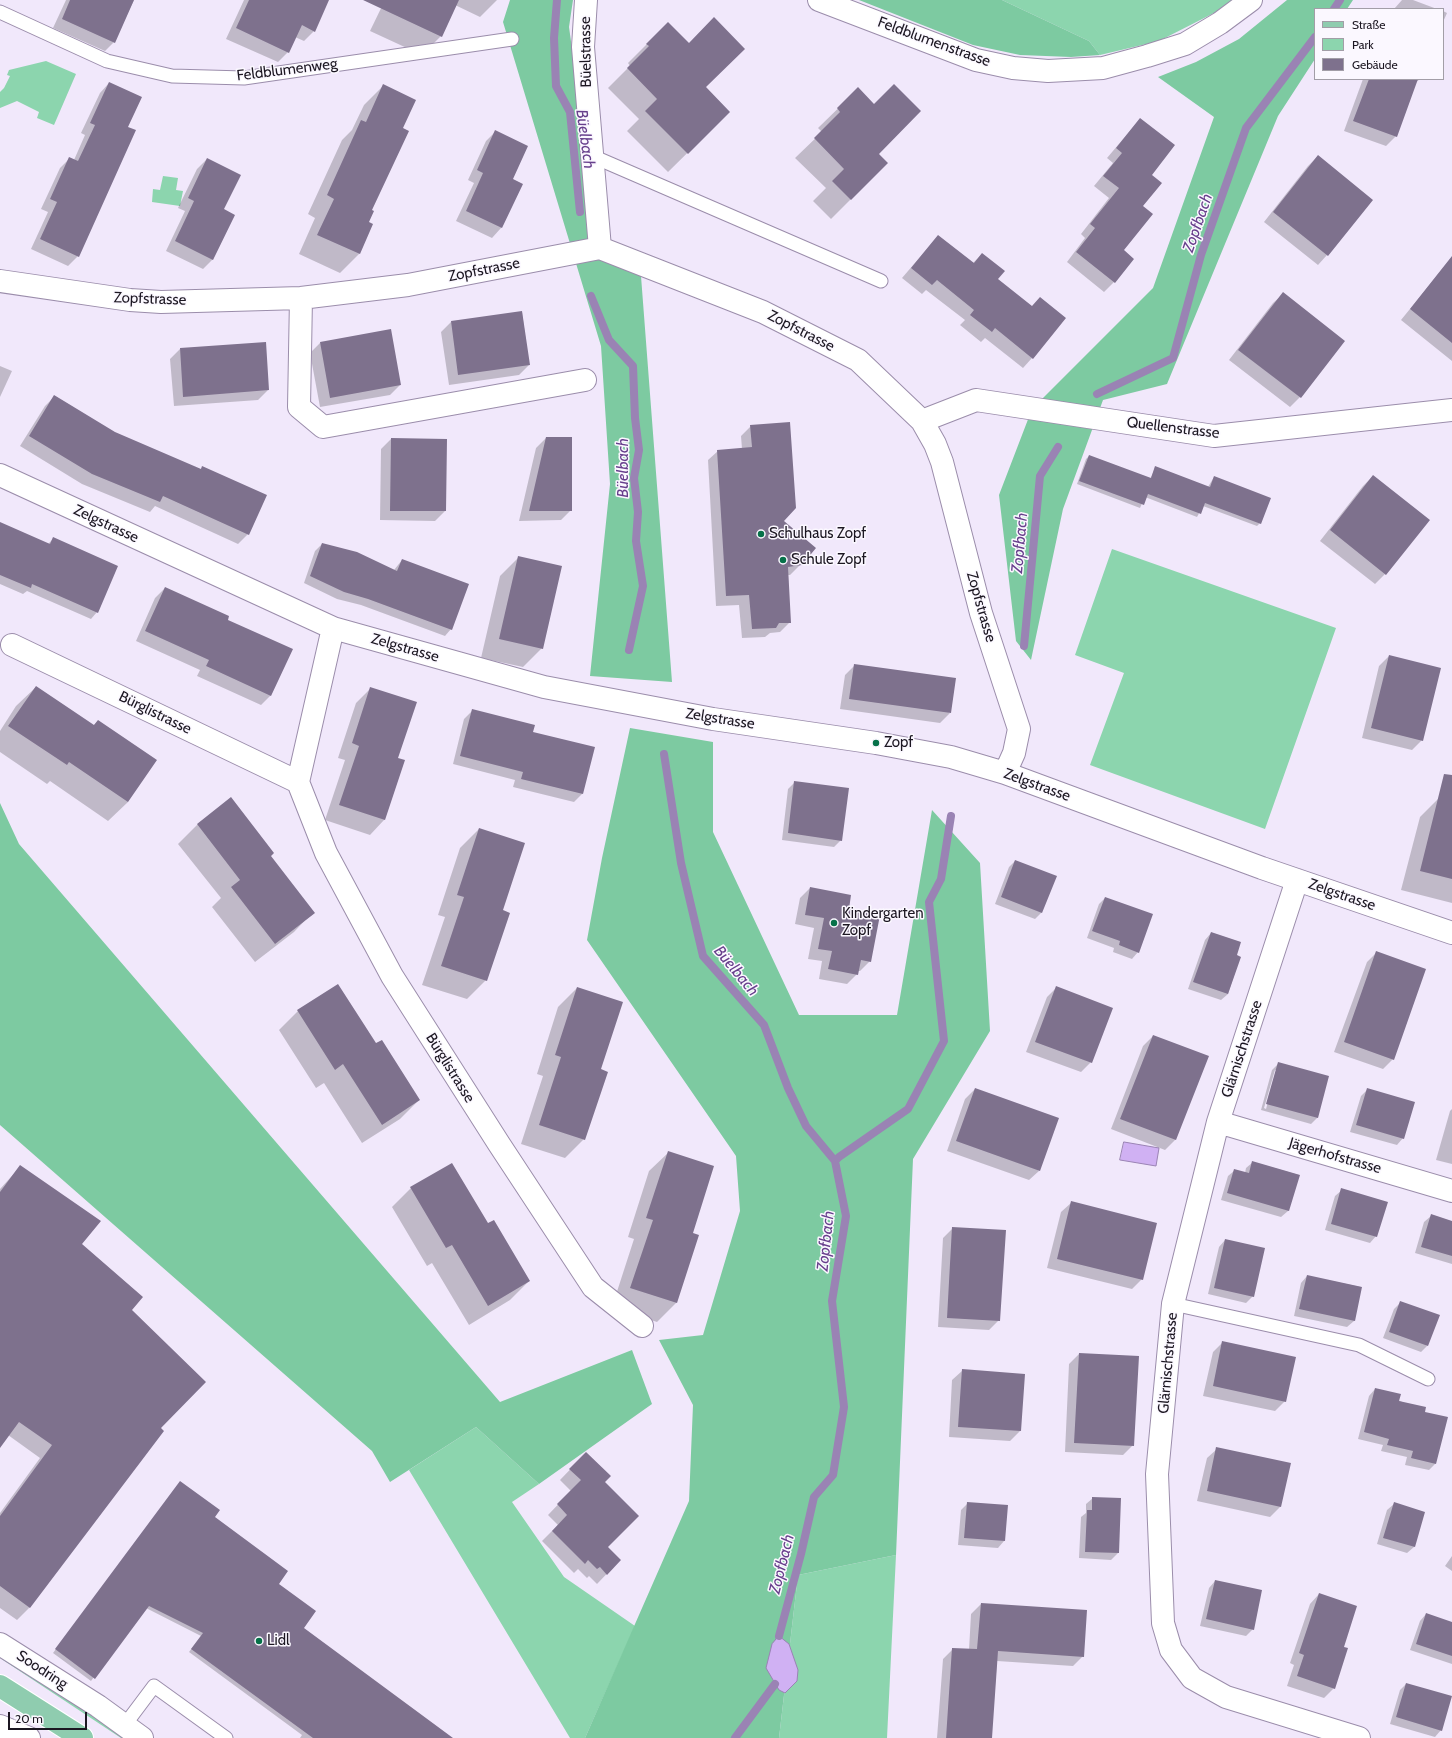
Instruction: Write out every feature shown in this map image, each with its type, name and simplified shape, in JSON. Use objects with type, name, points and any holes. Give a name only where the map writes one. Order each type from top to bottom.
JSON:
[{"type":"main road","points":[[0,1686],[82,1738]]},
{"type":"street","name":"Büelstrasse","points":[[586,0],[583,47],[600,248]]},
{"type":"street","name":"Feldblumenstrasse","points":[[819,0],[976,60],[1013,68],[1048,71],[1103,68],[1185,44],[1220,23],[1251,0]]},
{"type":"street","name":"Zopfstrasse","points":[[0,281],[97,296],[145,301],[301,298],[408,285],[600,248],[763,312],[858,360],[922,420],[935,444],[942,462],[981,613],[1019,730],[1014,753],[1004,773]]},
{"type":"street","points":[[301,298],[299,407],[323,427],[585,380]]},
{"type":"street","name":"Quellenstrasse","points":[[922,420],[976,400],[1214,436],[1452,410]]},
{"type":"street","name":"Zelgstrasse","points":[[0,475],[333,628],[544,687],[713,719],[876,743],[951,758],[1004,773],[1297,880],[1452,933]]},
{"type":"street","points":[[298,782],[333,628]]},
{"type":"street","name":"Bürglistrasse","points":[[12,645],[298,782],[326,853],[392,976],[409,1003],[593,1288],[642,1326]]},
{"type":"street","name":"Glärnischstrasse","points":[[1297,880],[1218,1122],[1173,1304],[1157,1474],[1163,1623],[1171,1650],[1192,1678],[1226,1697],[1360,1738]]},
{"type":"street","name":"Jägerhofstrasse","points":[[1218,1122],[1452,1191]]},
{"type":"street","name":"Soodring","points":[[0,1644],[98,1706],[142,1738]]},
{"type":"street","points":[[0,1726],[29,1738]]},
{"type":"lane","name":"Feldblumenweg","points":[[0,12],[107,61],[172,76],[244,78],[512,39]]},
{"type":"lane","points":[[592,156],[881,281]]},
{"type":"lane","points":[[1173,1304],[1360,1345],[1428,1380]]},
{"type":"lane","points":[[124,1726],[154,1686],[226,1738]]},
{"type":"green space","points":[[510,0],[573,0],[569,27],[600,248],[640,263],[672,682],[590,676],[610,484],[601,346],[503,22]]},
{"type":"green space","points":[[859,0],[1002,0],[1089,41],[1100,55],[1071,57],[1020,55],[973,45]]},
{"type":"green space","points":[[1002,0],[1232,0],[1214,13],[1159,41],[1100,55],[1089,41]]},
{"type":"green space","points":[[1287,0],[1353,0],[1348,8],[1314,8],[1314,61],[1278,116],[1167,384],[1103,400],[1063,509],[1031,660],[1016,641],[999,495],[1032,409],[1153,288],[1214,117],[1158,77],[1196,62],[1239,39]]},
{"type":"green space","points":[[46,61],[76,74],[54,125],[37,118],[39,112],[17,101],[0,108],[0,92],[4,88],[10,76],[7,75],[9,70]]},
{"type":"green space","points":[[163,176],[178,178],[176,190],[183,191],[180,206],[152,202],[153,189],[160,190]]},
{"type":"green space","points":[[1112,549],[1336,628],[1265,829],[1090,765],[1124,673],[1075,655]]},
{"type":"green space","points":[[630,728],[713,742],[713,832],[799,1015],[897,1015],[932,810],[980,863],[990,1031],[913,1159],[896,1555],[798,1575],[779,1738],[585,1738],[689,1501],[693,1405],[659,1340],[703,1335],[740,1211],[736,1156],[587,940],[602,858]]},
{"type":"green space","points":[[0,803],[19,844],[500,1402],[632,1350],[652,1404],[539,1484],[476,1427],[390,1482],[372,1451],[0,1125]]},
{"type":"green space","points":[[476,1427],[539,1484],[512,1502],[564,1577],[635,1626],[585,1738],[570,1738],[409,1470]]},
{"type":"green space","points":[[896,1555],[887,1738],[779,1738],[798,1575]]},
{"type":"green space","points":[[0,1653],[128,1738],[121,1738],[0,1658]]},
{"type":"shaded area","points":[[1124,1142],[1159,1148],[1156,1166],[1120,1160]]},
{"type":"shaded area","points":[[779,1636],[789,1644],[798,1670],[797,1681],[785,1693],[779,1690],[766,1668],[772,1644]]},
{"type":"building","points":[[70,0],[134,0],[115,43],[62,19]]},
{"type":"building","points":[[249,0],[329,0],[315,32],[302,25],[289,53],[236,28]]},
{"type":"building","points":[[363,0],[459,0],[442,37]]},
{"type":"building","points":[[714,17],[745,49],[706,87],[730,112],[688,154],[645,111],[657,99],[627,68],[649,46],[646,44],[668,22],[689,43]]},
{"type":"building","points":[[1369,80],[1418,80],[1397,137],[1353,121]]},
{"type":"building","points":[[109,82],[142,97],[128,127],[136,130],[79,257],[40,239],[57,202],[50,199],[69,157],[78,161],[95,125],[90,123]]},
{"type":"building","points":[[383,84],[416,100],[403,128],[409,131],[372,210],[374,211],[369,222],[373,224],[360,254],[317,235],[334,199],[327,195],[361,120],[366,122]]},
{"type":"building","points":[[894,84],[921,111],[879,154],[888,163],[851,200],[832,181],[844,169],[814,138],[840,112],[837,108],[858,87],[874,104]]},
{"type":"building","points":[[1140,118],[1175,145],[1152,175],[1162,183],[1143,206],[1153,214],[1124,250],[1134,259],[1115,283],[1076,252],[1095,228],[1090,224],[1119,188],[1103,176],[1122,153],[1116,148]]},
{"type":"building","points":[[495,130],[528,146],[513,179],[523,184],[502,228],[466,211],[483,173],[477,170]]},
{"type":"building","points":[[1318,155],[1373,200],[1328,256],[1273,212]]},
{"type":"building","points":[[207,158],[241,175],[224,209],[235,215],[213,260],[175,241],[194,201],[188,198]]},
{"type":"building","points":[[938,235],[974,263],[982,253],[1005,271],[998,279],[1032,306],[1040,297],[1066,318],[1033,359],[995,328],[992,332],[970,315],[974,310],[937,280],[932,285],[911,268]]},
{"type":"building","points":[[1452,256],[1452,343],[1410,309]]},
{"type":"building","points":[[1283,292],[1345,341],[1301,398],[1238,350]]},
{"type":"building","points":[[522,311],[530,365],[458,375],[451,321]]},
{"type":"building","points":[[391,329],[401,385],[330,398],[320,342]]},
{"type":"building","points":[[266,342],[269,390],[183,397],[180,348]]},
{"type":"building","points":[[54,395],[115,432],[201,469],[202,466],[267,495],[249,535],[163,496],[160,502],[92,474],[29,436]]},
{"type":"building","name":"Schulhaus Zopf","points":[[790,422],[796,508],[784,521],[816,548],[802,565],[788,567],[791,623],[779,623],[776,628],[752,629],[749,595],[726,596],[717,450],[752,447],[750,425]]},
{"type":"building","points":[[546,437],[572,437],[572,511],[529,511]]},
{"type":"building","points":[[391,438],[447,439],[446,511],[390,511]]},
{"type":"building","points":[[1089,455],[1151,478],[1155,466],[1210,487],[1214,476],[1271,498],[1261,524],[1205,503],[1201,514],[1148,494],[1144,505],[1079,481]]},
{"type":"building","points":[[1373,475],[1430,520],[1386,575],[1330,530]]},
{"type":"building","points":[[0,522],[50,544],[53,537],[118,566],[98,613],[32,584],[31,588],[0,575]]},
{"type":"building","points":[[322,543],[357,552],[397,571],[402,559],[469,584],[452,630],[368,599],[344,592],[310,576]]},
{"type":"building","points":[[518,556],[562,566],[543,649],[499,639]]},
{"type":"building","points":[[165,587],[229,616],[228,620],[293,649],[271,696],[206,666],[209,660],[145,631]]},
{"type":"building","points":[[1389,655],[1441,668],[1423,741],[1371,728]]},
{"type":"building","points":[[854,664],[956,678],[951,713],[849,699]]},
{"type":"building","points":[[36,686],[94,725],[98,720],[157,760],[128,802],[69,762],[67,765],[8,726]]},
{"type":"building","points":[[370,687],[417,702],[398,758],[405,760],[385,820],[339,805],[359,746],[352,743]]},
{"type":"building","points":[[472,709],[535,725],[533,732],[595,747],[583,794],[521,779],[523,772],[460,756]]},
{"type":"building","points":[[1444,774],[1452,775],[1452,879],[1420,871]]},
{"type":"building","points":[[794,781],[849,788],[842,841],[788,833]]},
{"type":"building","points":[[231,797],[274,853],[271,856],[315,913],[275,944],[231,887],[240,880],[197,824]]},
{"type":"building","points":[[479,828],[525,843],[503,910],[510,913],[487,981],[441,966],[464,897],[457,895]]},
{"type":"building","points":[[1015,860],[1057,876],[1042,913],[1001,897]]},
{"type":"building","points":[[810,887],[851,895],[849,909],[880,915],[871,962],[861,960],[858,975],[828,969],[832,951],[818,949],[824,918],[805,915]]},
{"type":"building","points":[[1105,897],[1153,914],[1139,953],[1119,945],[1120,941],[1092,931]]},
{"type":"building","points":[[1211,932],[1241,942],[1237,955],[1241,957],[1228,994],[1193,982]]},
{"type":"building","points":[[1376,951],[1426,969],[1394,1060],[1344,1042]]},
{"type":"building","points":[[338,984],[376,1043],[382,1040],[420,1100],[382,1125],[343,1064],[335,1070],[297,1010]]},
{"type":"building","points":[[1056,986],[1113,1008],[1092,1063],[1035,1042]]},
{"type":"building","points":[[577,987],[623,1002],[601,1069],[608,1072],[585,1140],[539,1125],[561,1057],[555,1055]]},
{"type":"building","points":[[1153,1035],[1209,1056],[1176,1140],[1120,1119]]},
{"type":"building","points":[[1278,1062],[1329,1076],[1318,1118],[1266,1104]]},
{"type":"building","points":[[975,1088],[1059,1118],[1040,1171],[956,1141]]},
{"type":"building","points":[[1367,1088],[1415,1102],[1404,1139],[1356,1125]]},
{"type":"building","points":[[668,1151],[714,1166],[693,1233],[699,1235],[677,1303],[630,1288],[653,1220],[646,1218]]},
{"type":"building","points":[[1252,1161],[1300,1175],[1289,1211],[1227,1193],[1234,1169],[1249,1173]]},
{"type":"building","points":[[452,1163],[488,1223],[494,1220],[530,1281],[488,1306],[452,1245],[446,1248],[410,1187]]},
{"type":"building","points":[[20,1165],[101,1221],[82,1244],[143,1297],[132,1310],[206,1382],[161,1428],[164,1431],[30,1608],[0,1586],[0,1516],[52,1445],[19,1422],[0,1448],[0,1192]]},
{"type":"building","points":[[1341,1188],[1388,1202],[1377,1237],[1331,1224]]},
{"type":"building","points":[[1071,1201],[1157,1223],[1143,1280],[1057,1259]]},
{"type":"building","points":[[1431,1214],[1452,1221],[1452,1256],[1421,1247]]},
{"type":"building","points":[[952,1227],[1006,1230],[1000,1321],[947,1318]]},
{"type":"building","points":[[1225,1239],[1265,1248],[1254,1297],[1214,1288]]},
{"type":"building","points":[[1307,1275],[1362,1287],[1355,1321],[1299,1309]]},
{"type":"building","points":[[1400,1301],[1440,1315],[1428,1346],[1389,1332]]},
{"type":"building","points":[[1222,1341],[1296,1357],[1286,1402],[1213,1386]]},
{"type":"building","points":[[1079,1353],[1139,1356],[1134,1446],[1074,1443]]},
{"type":"building","points":[[962,1369],[1025,1374],[1021,1431],[958,1427]]},
{"type":"building","points":[[1375,1388],[1401,1394],[1399,1401],[1426,1407],[1425,1412],[1448,1417],[1436,1464],[1411,1458],[1413,1451],[1387,1445],[1389,1439],[1364,1432]]},
{"type":"building","points":[[1216,1447],[1291,1463],[1281,1507],[1207,1491]]},
{"type":"building","points":[[586,1452],[611,1476],[605,1482],[639,1516],[608,1547],[621,1560],[607,1575],[600,1567],[597,1569],[588,1560],[585,1564],[552,1531],[567,1515],[557,1504],[581,1480],[569,1469]]},
{"type":"building","name":"Lidl","points":[[180,1481],[220,1510],[215,1517],[288,1571],[279,1584],[316,1611],[304,1628],[453,1738],[313,1738],[191,1649],[203,1633],[149,1606],[95,1679],[55,1649]]},
{"type":"building","points":[[1092,1497],[1121,1498],[1119,1553],[1085,1552],[1087,1510],[1092,1510]]},
{"type":"building","points":[[967,1502],[1008,1505],[1005,1541],[964,1538]]},
{"type":"building","points":[[1394,1502],[1425,1512],[1415,1547],[1383,1538]]},
{"type":"building","points":[[1215,1580],[1262,1590],[1254,1630],[1206,1619]]},
{"type":"building","points":[[1319,1593],[1357,1606],[1344,1647],[1348,1648],[1335,1689],[1297,1676],[1304,1655],[1299,1653]]},
{"type":"building","points":[[981,1603],[1087,1610],[1084,1657],[998,1651],[992,1738],[946,1738],[952,1648],[977,1649]]},
{"type":"building","points":[[1426,1613],[1452,1622],[1452,1656],[1416,1644]]},
{"type":"building","points":[[1406,1683],[1452,1696],[1442,1731],[1396,1717]]},
{"type":"waterway","name":"Büelbach","points":[[557,0],[554,38],[556,86],[570,112],[580,212]]},
{"type":"waterway","name":"Zopfbach","points":[[1335,8],[1340,0]]},
{"type":"waterway","name":"Zopfbach","points":[[1097,394],[1173,358],[1201,255],[1246,128],[1314,38]]},
{"type":"waterway","name":"Büelbach","points":[[591,296],[609,340],[633,366],[635,418],[639,450],[634,478],[638,512],[636,541],[643,586],[629,650]]},
{"type":"waterway","name":"Zopfbach","points":[[1024,646],[1040,476],[1058,447]]},
{"type":"waterway","name":"Büelbach","points":[[664,754],[681,863],[703,956],[764,1025],[788,1088],[806,1126],[835,1161]]},
{"type":"waterway","name":"Zopfbach","points":[[779,1636],[801,1554],[814,1497],[833,1475],[844,1407],[832,1301],[846,1216],[835,1161],[908,1109],[944,1041],[929,902],[941,879],[951,816]]},
{"type":"waterway","name":"Zopfbach","points":[[735,1738],[775,1684]]},
{"type":"place","name":"Schulhaus Zopf","points":[[761,534]]},
{"type":"place","name":"Schule Zopf","points":[[783,560]]},
{"type":"place","name":"Zopf","points":[[876,743]]},
{"type":"place","name":"Kindergarten Zopf","points":[[834,923]]},
{"type":"place","name":"Lidl","points":[[259,1641]]}]
